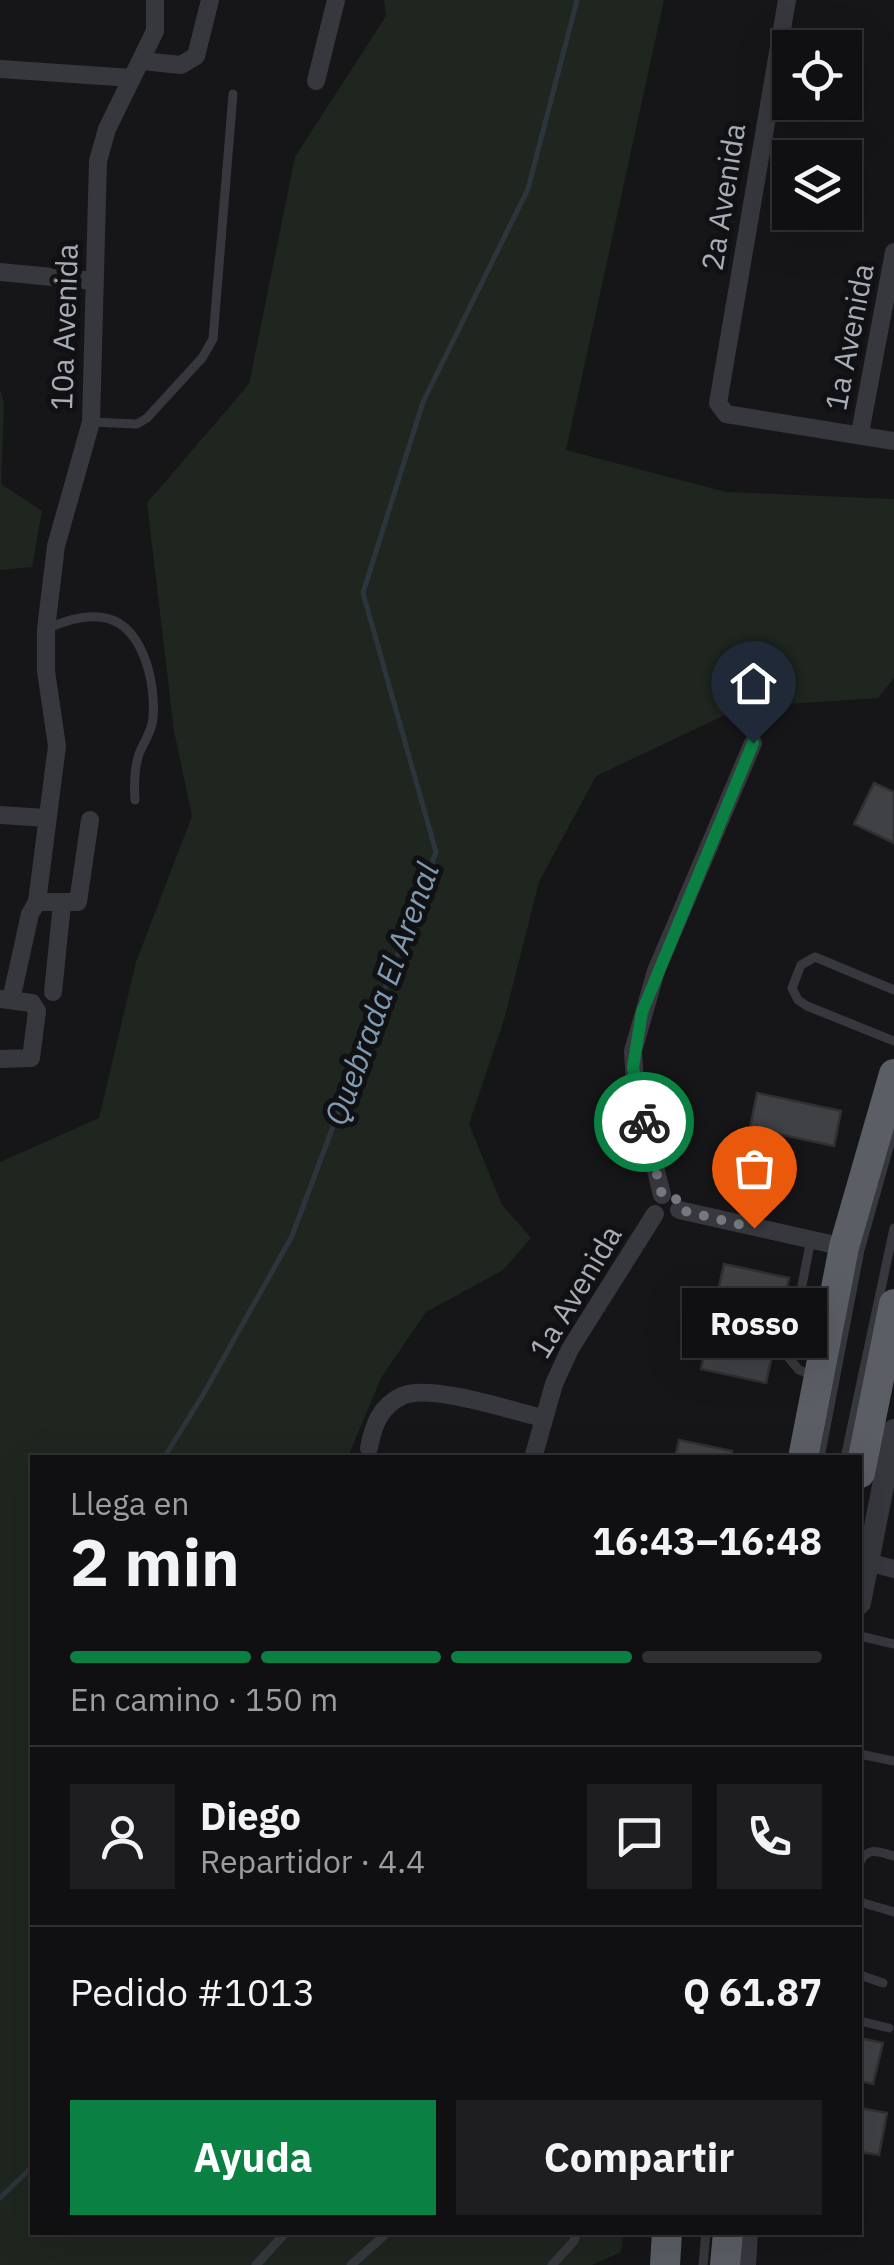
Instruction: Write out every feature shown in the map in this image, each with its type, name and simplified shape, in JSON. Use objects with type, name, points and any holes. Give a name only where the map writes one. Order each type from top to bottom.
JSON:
[{"type":"highway","points":[[805,1455],[844,1247],[894,1074]]},
{"type":"highway","points":[[862,1462],[894,1304]]},
{"type":"highway","points":[[664,2265],[666,2235]]},
{"type":"highway","points":[[726,2265],[728,2235]]},
{"type":"street","name":"10a Avenida","points":[[6,1000],[30,914],[37,902],[57,746],[46,671],[46,629],[56,546],[90,422],[98,161],[106,128],[156,31],[155,0]]},
{"type":"street","points":[[142,61],[181,65],[196,56],[210,0]]},
{"type":"street","points":[[316,81],[336,0]]},
{"type":"street","name":"2a Avenida","points":[[787,0],[718,403],[726,414],[860,434]]},
{"type":"street","points":[[0,69],[132,78]]},
{"type":"street","name":"1a Avenida","points":[[860,434],[894,252]]},
{"type":"street","points":[[0,272],[94,281]]},
{"type":"street","points":[[860,434],[894,441]]},
{"type":"street","points":[[662,1195],[634,1086],[633,1052],[656,971],[753,743]]},
{"type":"street","points":[[0,815],[46,818]]},
{"type":"street","points":[[37,902],[73,904],[81,896],[90,820]]},
{"type":"street","points":[[53,992],[62,904]]},
{"type":"street","points":[[0,1059],[28,1060],[34,1054],[36,1006],[6,1000]]},
{"type":"street","points":[[662,1195],[676,1199],[680,1210]]},
{"type":"street","points":[[662,1195],[653,1206],[655,1214],[667,1221],[680,1210]]},
{"type":"street","points":[[680,1210],[844,1247]]},
{"type":"street","name":"1a Avenida","points":[[534,1455],[543,1418],[570,1349],[655,1214]]},
{"type":"street","points":[[369,1448],[374,1426],[384,1408],[415,1392],[463,1398],[543,1418]]},
{"type":"street","points":[[894,1430],[864,1561],[894,1569]]},
{"type":"street","points":[[744,2265],[747,2235]]},
{"type":"lane","points":[[90,422],[138,424],[147,418],[202,358],[213,339],[233,94]]},
{"type":"lane","points":[[46,629],[66,620],[98,616],[120,623],[139,646],[149,674],[153,712],[149,734],[134,769],[134,800]]},
{"type":"lane","points":[[894,990],[815,957],[801,964],[792,988],[798,1000],[807,1006],[894,1042]]},
{"type":"lane","points":[[821,1455],[860,1250],[894,1129]]},
{"type":"lane","points":[[846,1455],[894,1228]]},
{"type":"lane","points":[[811,1240],[788,1357],[799,1370],[820,1378]]},
{"type":"lane","points":[[862,1636],[894,1644]]},
{"type":"lane","points":[[862,1754],[894,1761]]},
{"type":"lane","points":[[862,1858],[871,1850],[894,1856]]},
{"type":"lane","points":[[862,1903],[894,1912]]},
{"type":"lane","points":[[862,1976],[883,1983]]},
{"type":"lane","points":[[862,2021],[889,2028]]},
{"type":"lane","points":[[256,2265],[283,2235]]},
{"type":"lane","points":[[351,2265],[385,2235]]},
{"type":"lane","points":[[552,2265],[576,2235]]},
{"type":"lane","points":[[703,2265],[706,2235]]},
{"type":"shaded area","points":[[384,0],[664,0],[566,450],[726,492],[894,499],[894,678],[878,698],[742,707],[596,776],[539,882],[504,1020],[469,1124],[502,1205],[531,1238],[503,1270],[426,1312],[381,1378],[349,1455],[30,1455],[30,2235],[623,2235],[621,2252],[592,2265],[0,2265],[0,1162],[99,1118],[136,962],[192,816],[174,731],[147,503],[249,384],[295,157],[386,16]]},
{"type":"shaded area","points":[[0,390],[4,403],[1,484],[42,511],[32,567],[0,570]]},
{"type":"building","points":[[874,783],[894,792],[894,843],[854,824]]},
{"type":"building","points":[[757,1093],[841,1111],[834,1146],[750,1128]]},
{"type":"building","points":[[724,1264],[789,1278],[766,1383],[701,1369]]},
{"type":"building","points":[[679,1440],[732,1451],[731,1455],[676,1455]]},
{"type":"building","points":[[862,2038],[883,2043],[873,2084],[862,2081]]},
{"type":"building","points":[[862,2108],[887,2113],[879,2155],[862,2152]]},
{"type":"waterway","name":"Quebrada El Arenal","points":[[166,1455],[292,1236],[436,852],[363,593],[423,402],[528,189],[577,0]]},
{"type":"waterway","name":"Quebrada El Arenal","points":[[0,2198],[30,2169]]},
{"type":"way so far","points":[[644,1122],[662,1195],[676,1199],[680,1210],[754,1228]]},
{"type":"place","name":"Rosso","points":[[754,1228]]},
{"type":"route","points":[[644,1122],[633,1067],[642,1012],[753,743]]}]
